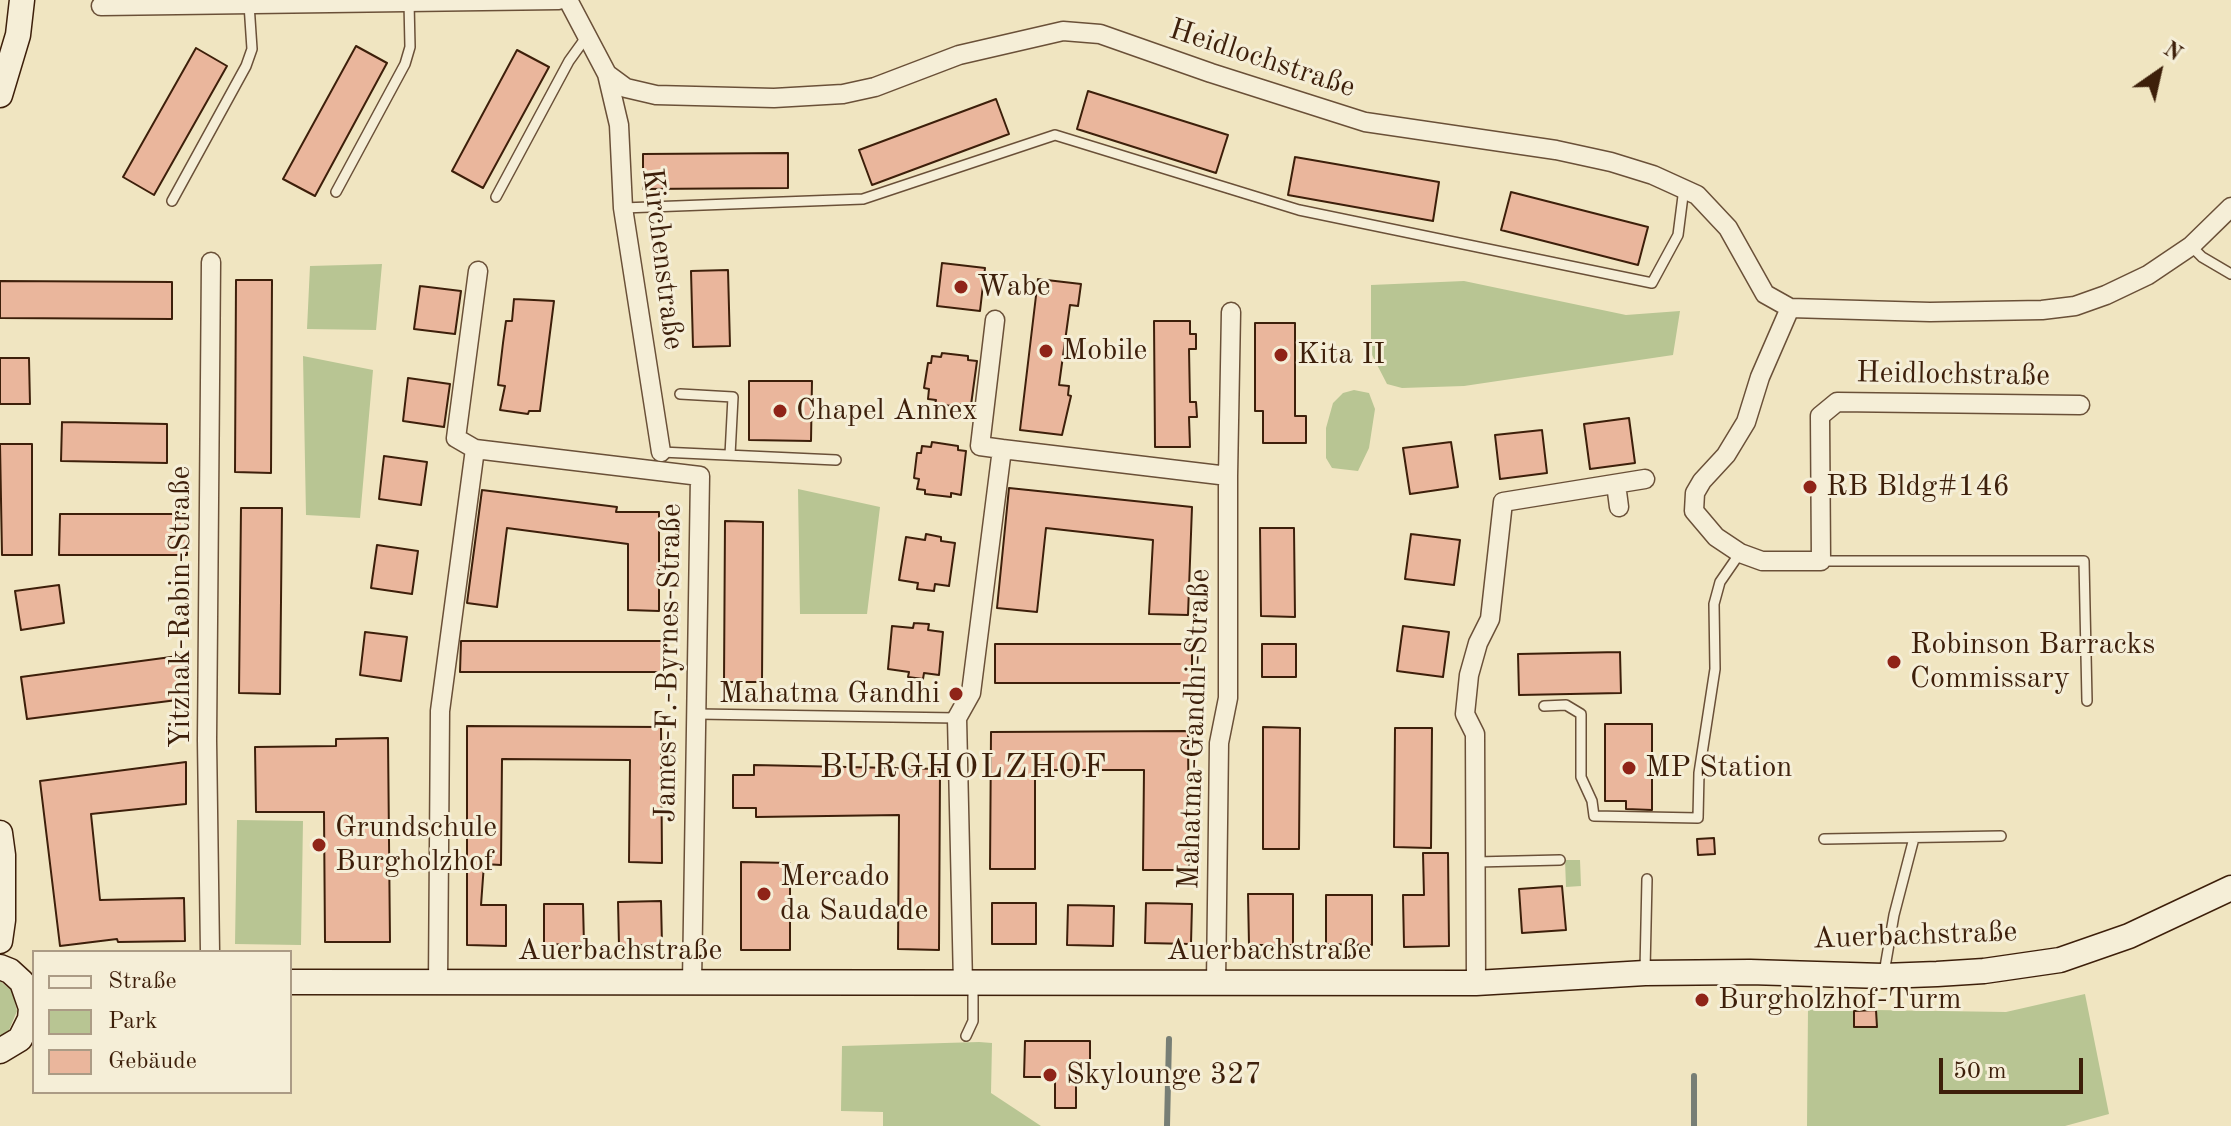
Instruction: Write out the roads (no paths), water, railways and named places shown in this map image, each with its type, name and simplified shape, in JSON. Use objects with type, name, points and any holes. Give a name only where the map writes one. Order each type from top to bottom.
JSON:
[{"type":"main road","points":[[0,95],[18,35],[22,0]]},
{"type":"main road","points":[[0,833],[3,855],[0,941]]},
{"type":"main road","name":"Auerbachstraße","points":[[292,982],[1476,983],[1645,973],[1883,976],[1984,971],[2060,960],[2129,936],[2231,888]]},
{"type":"main road","points":[[0,967],[22,982],[32,997],[26,1030],[11,1046],[0,1051]]},
{"type":"street","points":[[101,6],[202,2],[559,0]]},
{"type":"street","points":[[568,0],[607,74]]},
{"type":"street","name":"Heidlochstraße","points":[[607,74],[626,88],[656,95],[803,97],[843,94],[875,87],[959,55],[1007,43],[1063,31],[1100,34],[1365,122],[1556,150],[1639,170],[1684,188],[1713,209],[1728,228],[1765,294],[1790,308],[1930,312],[2042,310],[2075,306],[2148,275],[2191,246],[2231,207]]},
{"type":"street","name":"Kirchenstraße","points":[[607,74],[619,125],[623,208],[661,452]]},
{"type":"street","name":"Yitzhak-Rabin-Straße","points":[[210,950],[207,740],[211,262]]},
{"type":"street","points":[[438,984],[440,711],[475,449],[456,438],[478,271]]},
{"type":"street","points":[[1790,308],[1760,377],[1746,422],[1726,455],[1702,481],[1695,493],[1694,511],[1727,546],[1740,553],[1762,561],[1821,561]]},
{"type":"street","name":"Mahatma-Gandhi-Straße","points":[[1216,983],[1219,743],[1228,698],[1231,312]]},
{"type":"street","points":[[995,320],[980,446],[1228,476]]},
{"type":"street","name":"Heidlochstraße","points":[[1821,561],[1820,416],[1837,402],[2080,405]]},
{"type":"street","name":"James-F.-Byrnes-Straße","points":[[475,449],[700,476],[692,982]]},
{"type":"street","points":[[968,984],[949,718],[971,693],[1002,449]]},
{"type":"street","points":[[1476,983],[1475,734],[1465,714],[1469,675],[1478,643],[1490,619],[1503,502],[1645,479]]},
{"type":"street","points":[[1616,484],[1619,507]]},
{"type":"lane","points":[[336,192],[405,64],[410,47],[409,2]]},
{"type":"lane","points":[[172,201],[246,66],[252,49],[249,4]]},
{"type":"lane","points":[[496,197],[569,61],[587,36]]},
{"type":"lane","points":[[623,208],[863,199],[1055,135],[1299,210],[1652,283],[1678,235],[1684,188]]},
{"type":"lane","points":[[2191,246],[2202,257],[2231,274]]},
{"type":"lane","points":[[680,394],[733,397],[730,455]]},
{"type":"lane","points":[[661,452],[836,460]]},
{"type":"lane","points":[[1544,706],[1566,705],[1581,714],[1581,777],[1592,801],[1594,816],[1698,818],[1699,773],[1715,669],[1714,604],[1720,582],[1740,553]]},
{"type":"lane","points":[[1821,561],[2084,561],[2087,701]]},
{"type":"lane","points":[[697,714],[949,718]]},
{"type":"lane","points":[[1824,839],[2001,836]]},
{"type":"lane","points":[[1883,976],[1894,915],[1914,838]]},
{"type":"lane","points":[[1476,862],[1560,860]]},
{"type":"lane","points":[[1645,973],[1647,879]]},
{"type":"lane","points":[[966,1036],[973,1021],[968,984]]},
{"type":"waterway","points":[[1167,1126],[1169,1039]]},
{"type":"waterway","points":[[1694,1076],[1694,1126]]},
{"type":"place","name":"Wabe","points":[[961,287]]},
{"type":"place","name":"Mobile","points":[[1046,351]]},
{"type":"place","name":"Kita II","points":[[1281,355]]},
{"type":"place","name":"Chapel Annex","points":[[780,411]]},
{"type":"place","name":"RB Bldg#146","points":[[1810,487]]},
{"type":"place","name":"Robinson Barracks Commissary","points":[[1894,662]]},
{"type":"place","name":"Mahatma Gandhi","points":[[956,694]]},
{"type":"place","name":"MP Station","points":[[1629,768]]},
{"type":"place","name":"Grundschule Burgholzhof","points":[[319,845]]},
{"type":"place","name":"Mercado da Saudade","points":[[764,894]]},
{"type":"place","name":"Burgholzhof-Turm","points":[[1702,1000]]},
{"type":"place","name":"Skylounge 327","points":[[1050,1075]]},
{"type":"district","name":"BURGHOLZHOF","points":[[964,768]]}]
